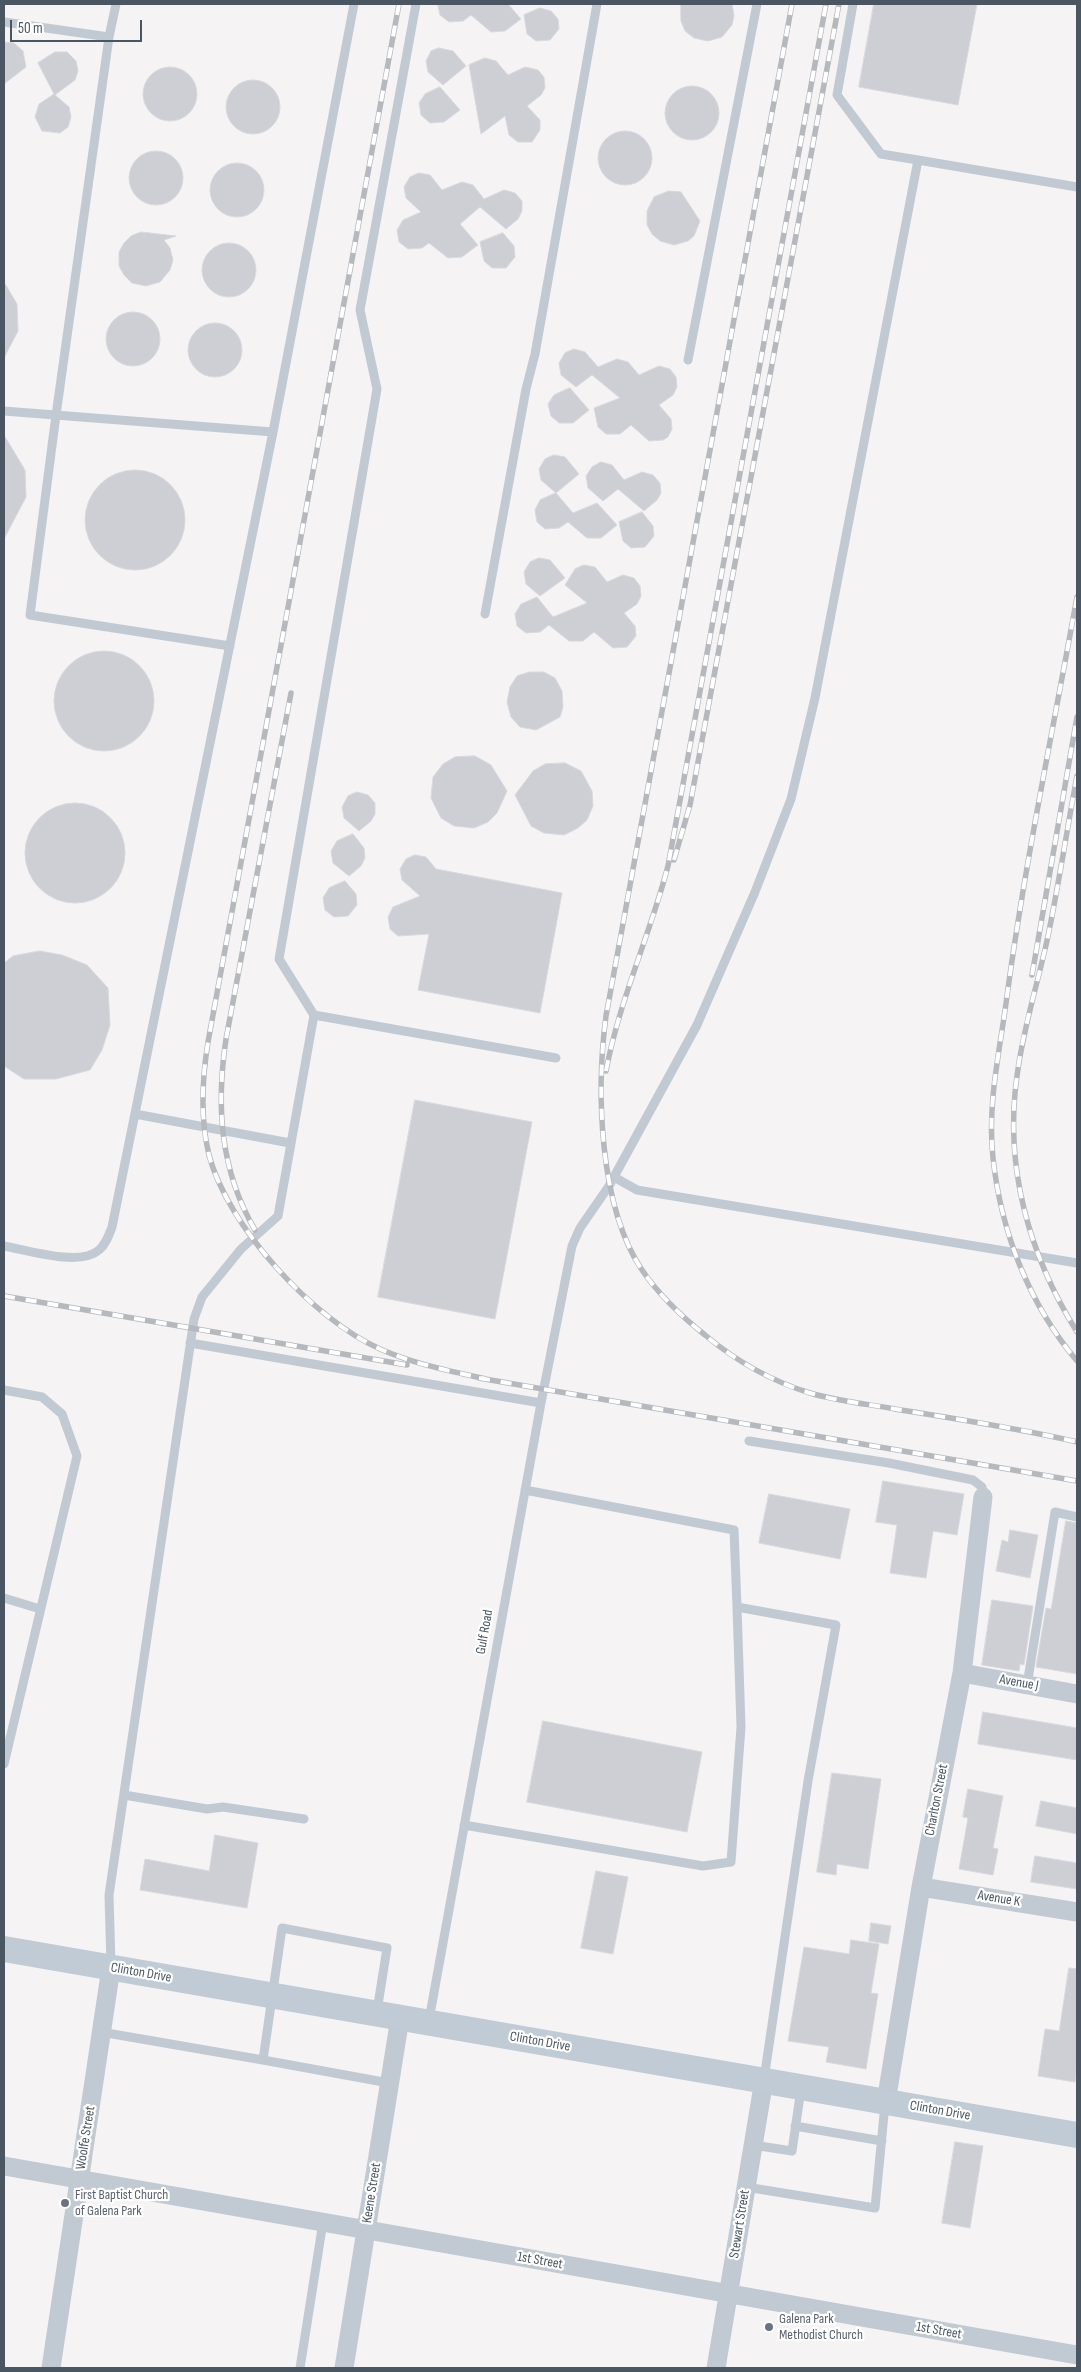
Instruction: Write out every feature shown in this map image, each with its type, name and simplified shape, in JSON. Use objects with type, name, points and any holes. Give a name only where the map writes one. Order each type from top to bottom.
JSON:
[{"type":"main road","name":"Clinton Drive","points":[[4,1949],[1077,2134]]},
{"type":"street","name":"Charlton Street","points":[[886,2102],[921,1886],[962,1673],[983,1497]]},
{"type":"street","name":"Avenue J","points":[[962,1673],[1077,1694]]},
{"type":"street","name":"Avenue K","points":[[921,1886],[1077,1912]]},
{"type":"street","name":"Woolfe Street","points":[[51,2368],[111,1968]]},
{"type":"street","name":"Keene Street","points":[[344,2368],[389,2082],[388,2016]]},
{"type":"street","name":"Stewart Street","points":[[716,2368],[764,2080]]},
{"type":"street","name":"1st Street","points":[[4,2166],[1077,2355]]},
{"type":"lane","points":[[116,4],[109,37],[30,615],[230,646]]},
{"type":"lane","points":[[4,1246],[67,1258],[85,1257],[98,1251],[108,1239],[112,1227],[273,432],[354,4]]},
{"type":"lane","points":[[111,1968],[109,1896],[190,1343],[197,1308],[202,1297],[242,1249],[278,1216],[314,1014],[279,959],[377,389],[360,310],[416,4]]},
{"type":"lane","points":[[485,614],[526,389],[535,354],[597,4]]},
{"type":"lane","points":[[688,360],[757,4]]},
{"type":"lane","points":[[853,4],[837,95],[881,154],[1077,187]]},
{"type":"lane","points":[[4,22],[109,37]]},
{"type":"lane","name":"Gulf Road","points":[[428,2023],[541,1403],[572,1246],[580,1228],[614,1177],[697,1024],[755,892],[791,800],[815,698],[918,160]]},
{"type":"lane","points":[[4,410],[273,432]]},
{"type":"lane","points":[[314,1014],[556,1058]]},
{"type":"lane","points":[[135,1114],[290,1143]]},
{"type":"lane","points":[[614,1177],[637,1190],[1077,1264]]},
{"type":"lane","points":[[190,1343],[541,1403]]},
{"type":"lane","points":[[4,1390],[42,1397],[62,1414],[78,1456],[4,1764]]},
{"type":"lane","points":[[749,1441],[888,1463],[973,1480],[982,1486],[983,1497]]},
{"type":"lane","points":[[464,1825],[703,1866],[731,1862],[741,1727],[734,1530],[525,1490]]},
{"type":"lane","points":[[1027,1685],[1055,1512],[1077,1516]]},
{"type":"lane","points":[[4,1598],[40,1609]]},
{"type":"lane","points":[[737,1607],[836,1626],[808,1781],[764,2080]]},
{"type":"lane","points":[[124,1795],[207,1810],[223,1807],[304,1819]]},
{"type":"lane","points":[[263,2060],[282,1928],[387,1948],[388,2016]]},
{"type":"lane","points":[[102,2032],[389,2082]]},
{"type":"lane","points":[[753,2145],[792,2151],[801,2087]]},
{"type":"lane","points":[[746,2187],[875,2208],[886,2102]]},
{"type":"lane","points":[[795,2126],[882,2141]]},
{"type":"lane","points":[[300,2368],[323,2222]]},
{"type":"building","points":[[438,4],[508,4],[521,19],[505,31],[491,32],[471,15],[463,21],[449,22],[440,15]]},
{"type":"building","points":[[681,4],[732,4],[734,16],[732,25],[722,37],[708,41],[694,38],[685,31],[681,21]]},
{"type":"building","points":[[874,4],[977,4],[958,105],[859,87]]},
{"type":"building","points":[[540,8],[551,11],[558,19],[559,29],[550,40],[536,41],[527,34],[524,15]]},
{"type":"building","points":[[4,42],[14,43],[23,51],[26,67],[4,84]]},
{"type":"building","points":[[439,48],[453,51],[466,66],[443,85],[428,72],[426,61],[431,51]]},
{"type":"building","points":[[55,52],[67,52],[76,61],[78,71],[75,80],[55,95],[69,107],[71,117],[68,127],[60,133],[42,131],[35,117],[39,104],[54,94],[38,63]]},
{"type":"building","points":[[485,58],[496,61],[508,75],[525,67],[538,70],[544,77],[545,88],[541,95],[527,106],[540,120],[540,130],[532,142],[518,142],[509,135],[505,116],[481,134],[469,65]]},
{"type":"building","points":[[170,67],[180,69],[189,75],[195,84],[197,94],[195,104],[189,113],[180,119],[170,121],[160,119],[151,113],[145,104],[143,94],[145,84],[151,75],[160,69]]},
{"type":"building","points":[[253,80],[263,82],[272,88],[278,97],[280,107],[278,117],[272,126],[263,132],[253,134],[243,132],[234,126],[228,117],[226,107],[228,97],[234,88],[243,82]]},
{"type":"building","points":[[692,86],[702,88],[711,94],[717,103],[719,113],[717,123],[711,132],[702,138],[692,140],[682,138],[673,132],[667,123],[665,113],[667,103],[673,94],[682,88]]},
{"type":"building","points":[[440,87],[460,110],[444,122],[430,123],[421,115],[419,103],[425,94]]},
{"type":"building","points":[[625,131],[635,133],[644,139],[650,148],[652,158],[650,168],[644,177],[635,183],[625,185],[615,183],[606,177],[600,168],[598,158],[600,148],[606,139],[615,133]]},
{"type":"building","points":[[156,151],[166,153],[175,159],[181,168],[183,178],[181,188],[175,197],[166,203],[156,205],[146,203],[137,197],[131,188],[129,178],[131,168],[137,159],[146,153]]},
{"type":"building","points":[[237,163],[247,165],[256,171],[262,180],[264,190],[262,200],[256,209],[247,215],[237,217],[227,215],[218,209],[212,200],[210,190],[212,180],[218,171],[227,165]]},
{"type":"building","points":[[419,173],[430,175],[442,190],[462,182],[473,185],[484,199],[504,190],[515,193],[522,201],[522,211],[518,219],[506,229],[480,207],[460,224],[478,245],[462,257],[448,258],[429,243],[422,248],[408,249],[399,242],[397,230],[403,220],[421,212],[406,198],[404,187],[410,177]]},
{"type":"building","points":[[669,191],[681,192],[700,221],[694,236],[688,241],[674,245],[660,241],[652,234],[647,225],[647,211],[654,197]]},
{"type":"building","points":[[141,232],[176,236],[164,240],[170,248],[173,260],[170,270],[160,282],[146,286],[132,283],[119,266],[119,252],[124,243],[131,236]]},
{"type":"building","points":[[503,233],[514,246],[515,257],[506,268],[492,268],[484,261],[480,242]]},
{"type":"building","points":[[229,243],[239,245],[248,251],[254,260],[256,270],[254,280],[248,289],[239,295],[229,297],[219,295],[210,289],[204,280],[202,270],[204,260],[210,251],[219,245]]},
{"type":"building","points":[[4,282],[17,304],[18,331],[4,358]]},
{"type":"building","points":[[133,312],[143,314],[152,320],[158,329],[160,339],[158,349],[152,358],[143,364],[133,366],[123,364],[114,358],[108,349],[106,339],[108,329],[114,320],[123,314]]},
{"type":"building","points":[[215,323],[225,325],[234,331],[240,340],[242,350],[240,360],[234,369],[225,375],[215,377],[205,375],[196,369],[190,360],[188,350],[190,340],[196,331],[205,325]]},
{"type":"building","points":[[574,349],[585,352],[598,367],[617,359],[628,362],[639,375],[659,366],[670,369],[676,377],[677,387],[673,395],[659,405],[671,419],[672,429],[668,437],[663,440],[649,441],[631,425],[620,434],[606,434],[598,427],[594,408],[620,398],[592,375],[576,387],[561,375],[559,363],[565,353]]},
{"type":"building","points":[[570,388],[589,410],[573,423],[559,423],[551,416],[548,404],[554,395]]},
{"type":"building","points":[[4,435],[25,470],[26,497],[4,539]]},
{"type":"building","points":[[554,455],[565,457],[579,474],[556,493],[541,480],[539,469],[545,459]]},
{"type":"building","points":[[601,462],[612,465],[624,480],[642,472],[653,475],[660,483],[661,493],[657,500],[644,511],[618,489],[603,501],[588,488],[586,476],[592,467]]},
{"type":"building","points":[[135,470],[154,474],[170,485],[181,501],[185,520],[181,539],[170,555],[154,566],[135,570],[116,566],[100,555],[89,539],[85,520],[89,501],[100,485],[116,474]]},
{"type":"building","points":[[556,493],[573,513],[597,503],[617,525],[601,538],[587,538],[568,522],[559,528],[545,529],[537,522],[535,510],[540,500]]},
{"type":"building","points":[[642,512],[653,526],[654,536],[645,547],[631,548],[623,541],[619,522]]},
{"type":"building","points":[[539,558],[550,560],[565,578],[540,596],[526,584],[524,572],[530,562]]},
{"type":"building","points":[[584,565],[595,567],[607,582],[623,575],[634,578],[640,586],[641,596],[637,604],[624,613],[635,626],[636,636],[627,647],[613,648],[594,632],[583,641],[569,641],[549,625],[540,632],[526,633],[517,626],[515,614],[521,604],[537,597],[553,617],[587,603],[565,585],[575,569]]},
{"type":"building","points":[[104,651],[123,655],[139,666],[150,682],[154,701],[150,720],[139,736],[123,747],[104,751],[85,747],[69,736],[58,720],[54,701],[58,682],[69,666],[85,655]]},
{"type":"building","points":[[530,672],[544,672],[555,678],[562,691],[563,707],[560,717],[536,730],[520,727],[511,717],[507,702],[510,687],[517,676]]},
{"type":"building","points":[[475,756],[491,765],[507,791],[497,813],[488,822],[474,828],[454,826],[441,818],[431,798],[433,777],[443,764],[455,757]]},
{"type":"building","points":[[565,763],[581,771],[592,791],[593,806],[587,820],[578,828],[564,835],[544,833],[531,826],[515,795],[533,771],[545,764]]},
{"type":"building","points":[[357,792],[368,795],[375,803],[375,814],[371,821],[359,831],[344,818],[342,807],[348,796]]},
{"type":"building","points":[[75,803],[94,807],[110,818],[121,834],[125,853],[121,872],[110,888],[94,899],[75,903],[56,899],[40,888],[29,872],[25,853],[29,834],[40,818],[56,807]]},
{"type":"building","points":[[353,834],[364,848],[365,858],[361,866],[349,876],[333,863],[331,851],[337,841]]},
{"type":"building","points":[[415,855],[426,857],[436,869],[562,893],[540,1013],[418,990],[429,934],[398,936],[390,929],[388,917],[393,907],[420,896],[402,880],[400,869],[406,859]]},
{"type":"building","points":[[345,881],[356,894],[357,905],[348,916],[334,917],[325,910],[323,898],[329,888]]},
{"type":"building","points":[[40,951],[62,955],[87,965],[108,988],[110,1025],[102,1050],[90,1070],[56,1079],[24,1079],[4,1066],[4,963],[13,956]]},
{"type":"building","points":[[415,1100],[532,1122],[495,1319],[378,1297]]},
{"type":"building","points":[[883,1481],[964,1494],[957,1535],[933,1531],[926,1578],[890,1573],[897,1525],[876,1522]]},
{"type":"building","points":[[769,1494],[850,1509],[840,1559],[759,1543]]},
{"type":"building","points":[[1066,1521],[1077,1523],[1077,1674],[1036,1667],[1046,1608],[1051,1609]]},
{"type":"building","points":[[1010,1530],[1038,1535],[1030,1578],[996,1571],[1002,1540],[1008,1542]]},
{"type":"building","points":[[992,1600],[1033,1606],[1024,1665],[1020,1664],[1019,1671],[982,1665]]},
{"type":"building","points":[[983,1712],[1077,1728],[1077,1760],[978,1744]]},
{"type":"building","points":[[543,1721],[702,1752],[687,1832],[527,1802]]},
{"type":"building","points":[[832,1773],[881,1779],[868,1869],[837,1864],[836,1875],[817,1872]]},
{"type":"building","points":[[968,1789],[1003,1796],[993,1848],[998,1849],[993,1875],[959,1869],[968,1818],[963,1817]]},
{"type":"building","points":[[1041,1801],[1077,1808],[1077,1834],[1036,1826]]},
{"type":"building","points":[[215,1835],[258,1843],[247,1908],[140,1890],[145,1859],[209,1871]]},
{"type":"building","points":[[1035,1856],[1077,1863],[1077,1889],[1031,1882]]},
{"type":"building","points":[[596,1871],[628,1877],[613,1954],[581,1948]]},
{"type":"building","points":[[871,1923],[891,1926],[888,1944],[869,1941]]},
{"type":"building","points":[[851,1940],[879,1944],[871,1993],[878,1994],[866,2069],[826,2062],[829,2047],[788,2041],[804,1947],[849,1954]]},
{"type":"building","points":[[1069,1968],[1077,1969],[1077,2065],[1075,2082],[1038,2076],[1045,2029],[1059,2031]]},
{"type":"building","points":[[955,2142],[983,2146],[970,2228],[942,2223]]},
{"type":"railway","points":[[399,4],[208,1042],[203,1084],[203,1113],[209,1155],[219,1183],[234,1211],[276,1268],[301,1293],[354,1335],[380,1349],[419,1363],[486,1379]]},
{"type":"railway","points":[[792,4],[606,1016],[601,1078],[604,1147],[609,1181],[617,1214],[628,1244],[642,1270],[671,1305],[696,1328],[754,1369],[782,1383],[831,1398],[1009,1428],[1077,1442]]},
{"type":"railway","points":[[606,1071],[619,1019],[668,866],[826,4]]},
{"type":"railway","points":[[674,860],[690,805],[839,4]]},
{"type":"railway","points":[[1077,597],[1014,946],[995,1077],[992,1117],[993,1158],[997,1186],[1010,1240],[1031,1291],[1060,1339],[1077,1361]]},
{"type":"railway","points":[[255,1230],[243,1207],[228,1161],[224,1137],[221,1089],[226,1039],[291,693]]},
{"type":"railway","points":[[1032,975],[1077,717]]},
{"type":"railway","points":[[1077,776],[1048,936],[1023,1040],[1014,1110],[1014,1144],[1018,1177],[1033,1241],[1060,1303],[1077,1332]]},
{"type":"railway","points":[[4,1296],[407,1365]]},
{"type":"railway","points":[[479,1378],[1077,1481]]},
{"type":"place","name":"First Baptist Church of Galena Park","points":[[65,2203]]},
{"type":"place","name":"Galena Park Methodist Church","points":[[769,2327]]}]
